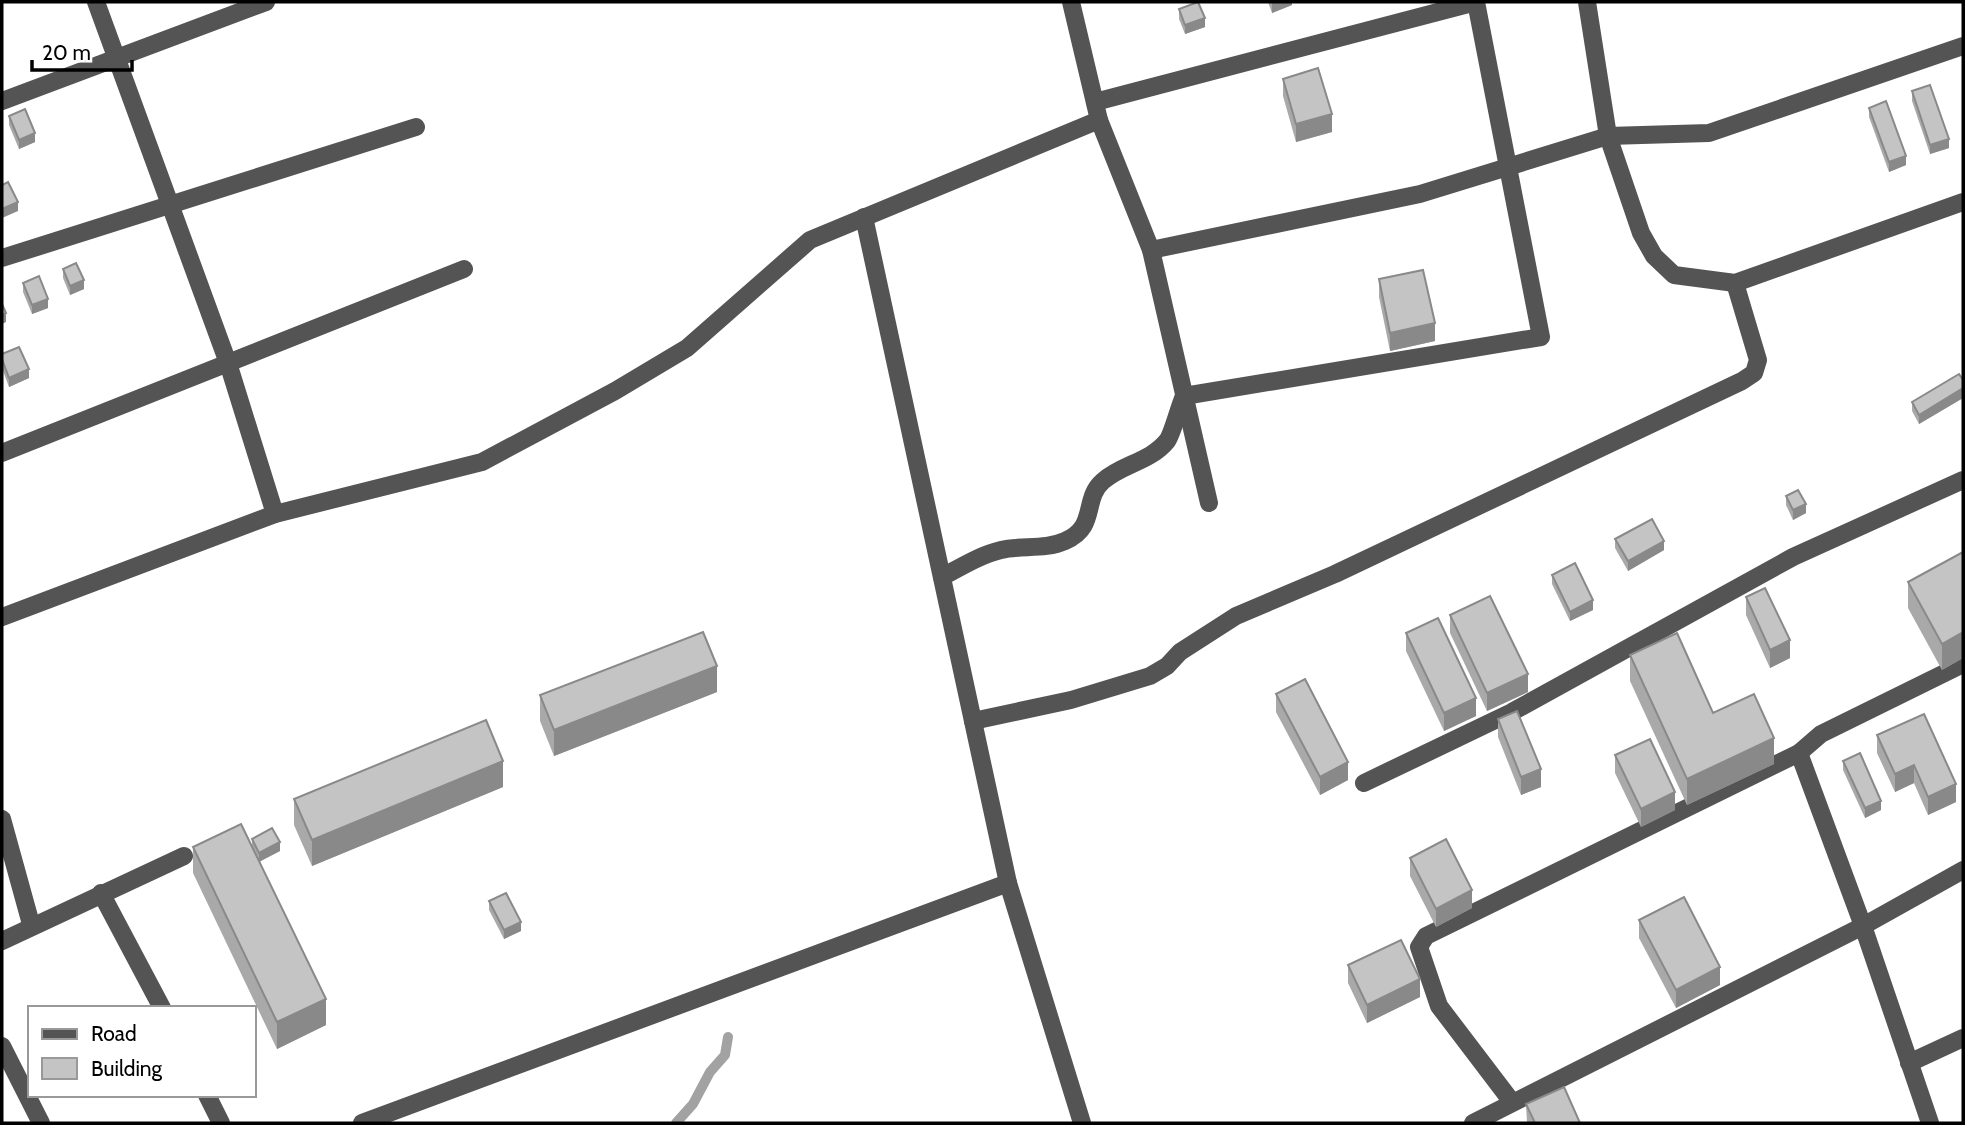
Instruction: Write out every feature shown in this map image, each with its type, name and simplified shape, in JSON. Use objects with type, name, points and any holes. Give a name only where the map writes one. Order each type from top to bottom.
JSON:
[{"type":"street","points":[[96,2],[228,363],[275,514]]},
{"type":"street","points":[[2,101],[266,2]]},
{"type":"street","points":[[1071,2],[1097,111],[1151,250],[1209,503]]},
{"type":"street","points":[[2,617],[275,514],[482,462],[615,391],[687,348],[810,240],[1097,111],[1476,2],[1541,337],[1184,396]]},
{"type":"street","points":[[1587,2],[1608,136],[1641,233],[1654,256],[1674,275],[1735,284],[1963,202]]},
{"type":"street","points":[[1151,250],[1420,194],[1608,136],[1709,133],[1963,46]]},
{"type":"street","points":[[2,258],[169,203],[416,128]]},
{"type":"street","points":[[864,217],[1008,883],[1082,1123]]},
{"type":"street","points":[[2,453],[464,269]]},
{"type":"street","points":[[974,721],[1071,700],[1150,676],[1236,616],[1335,574],[1742,381],[1754,373],[1758,360],[1754,339],[1735,284]]},
{"type":"street","points":[[942,577],[1001,550],[1051,545],[1080,532],[1090,516],[1094,494],[1103,481],[1155,452],[1169,439],[1174,418],[1184,396]]},
{"type":"street","points":[[1364,783],[1512,712],[1793,557],[1963,480]]},
{"type":"street","points":[[1512,1102],[1438,1006],[1419,947],[1426,936],[1799,753],[1821,734],[1963,664]]},
{"type":"street","points":[[1799,753],[1863,926],[1930,1123]]},
{"type":"street","points":[[2,819],[31,925]]},
{"type":"street","points":[[2,941],[31,925],[184,856]]},
{"type":"street","points":[[1473,1123],[1863,926],[1963,870]]},
{"type":"street","points":[[362,1123],[1008,883]]},
{"type":"street","points":[[102,893],[161,1006]]},
{"type":"street","points":[[1909,1063],[1963,1038]]},
{"type":"street","points":[[2,1046],[41,1123]]},
{"type":"street","points":[[208,1097],[221,1123]]},
{"type":"building","points":[[1198,2],[1205,18],[1185,25],[1179,9]]},
{"type":"building","points":[[1318,68],[1332,114],[1296,124],[1283,79]]},
{"type":"building","points":[[1930,85],[1949,139],[1930,145],[1912,91]]},
{"type":"building","points":[[1886,101],[1906,156],[1889,162],[1869,108]]},
{"type":"building","points":[[25,109],[35,133],[19,140],[9,116]]},
{"type":"building","points":[[8,182],[18,202],[2,209],[2,185]]},
{"type":"building","points":[[76,263],[84,280],[70,286],[63,269]]},
{"type":"building","points":[[1423,270],[1435,323],[1390,333],[1379,279]]},
{"type":"building","points":[[39,276],[48,299],[32,305],[23,283]]},
{"type":"building","points":[[19,347],[29,369],[9,378],[2,354]]},
{"type":"building","points":[[1959,374],[1963,380],[1963,388],[1919,415],[1912,402]]},
{"type":"building","points":[[1798,490],[1806,504],[1793,510],[1786,496]]},
{"type":"building","points":[[1652,519],[1664,541],[1628,561],[1615,539]]},
{"type":"building","points":[[1963,552],[1963,632],[1942,644],[1908,582]]},
{"type":"building","points":[[1575,563],[1593,600],[1570,612],[1552,575]]},
{"type":"building","points":[[1765,588],[1790,640],[1770,650],[1746,597]]},
{"type":"building","points":[[1490,596],[1528,674],[1487,693],[1450,615]]},
{"type":"building","points":[[1438,618],[1476,698],[1444,713],[1406,633]]},
{"type":"building","points":[[703,632],[717,666],[554,730],[540,695]]},
{"type":"building","points":[[1677,633],[1713,713],[1754,694],[1774,738],[1687,779],[1630,655]]},
{"type":"building","points":[[1305,679],[1348,762],[1320,777],[1276,694]]},
{"type":"building","points":[[1517,711],[1541,769],[1521,777],[1498,719]]},
{"type":"building","points":[[1924,714],[1956,784],[1928,797],[1914,765],[1895,774],[1877,735]]},
{"type":"building","points":[[486,720],[503,761],[312,840],[294,799]]},
{"type":"building","points":[[1650,739],[1675,792],[1641,809],[1615,755]]},
{"type":"building","points":[[1860,753],[1881,801],[1865,808],[1843,761]]},
{"type":"building","points":[[241,824],[326,999],[277,1022],[193,847]]},
{"type":"building","points":[[272,828],[280,842],[259,853],[252,839]]},
{"type":"building","points":[[1446,839],[1472,890],[1436,909],[1410,858]]},
{"type":"building","points":[[506,893],[521,922],[504,930],[489,901]]},
{"type":"building","points":[[1684,897],[1720,967],[1676,990],[1639,920]]},
{"type":"building","points":[[1401,940],[1420,979],[1367,1005],[1348,965]]},
{"type":"building","points":[[1564,1087],[1580,1123],[1535,1123],[1526,1104]]},
{"type":"waterway","points":[[676,1123],[693,1104],[710,1072],[725,1055],[728,1037]]}]
